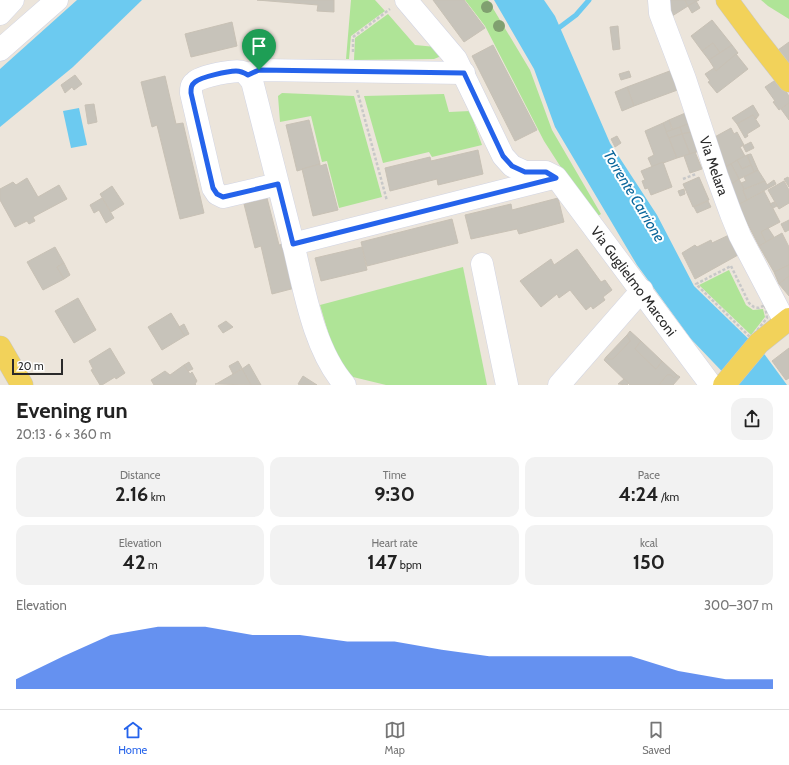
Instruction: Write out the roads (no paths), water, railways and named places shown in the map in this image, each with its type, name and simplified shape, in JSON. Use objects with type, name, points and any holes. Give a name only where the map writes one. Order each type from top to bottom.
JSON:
[{"type":"main road","points":[[727,0],[789,81]]},
{"type":"main road","name":"Via Guglielmo Marconi","points":[[720,384],[759,343],[788,321]]},
{"type":"main road","points":[[0,347],[22,385]]},
{"type":"street","points":[[0,14],[13,0]]},
{"type":"street","points":[[0,50],[56,0]]},
{"type":"street","name":"Via Melara","points":[[659,0],[660,13],[685,79],[699,124],[740,236],[788,321]]},
{"type":"street","points":[[398,5],[456,59],[503,156],[512,166],[525,172],[546,172],[556,178]]},
{"type":"street","points":[[248,75],[259,70],[464,73]]},
{"type":"street","points":[[278,184],[223,197],[217,194],[213,188],[191,93],[191,86],[196,81],[234,71],[242,72],[248,75],[252,81],[314,325],[329,362],[337,376],[345,385]]},
{"type":"street","points":[[293,244],[556,178]]},
{"type":"street","name":"Via Guglielmo Marconi","points":[[556,178],[642,290],[720,384]]},
{"type":"street","points":[[482,264],[507,385]]},
{"type":"street","points":[[559,385],[642,290]]},
{"type":"water","points":[[77,0],[142,0],[73,67],[0,127],[0,69]]},
{"type":"water","name":"Torrente Carrione","points":[[494,0],[544,0],[555,16],[610,143],[657,215],[694,286],[765,355],[787,385],[735,385],[691,339],[637,265],[555,127],[534,69]]},
{"type":"water","points":[[79,108],[87,145],[71,148],[63,111]]},
{"type":"waterway","points":[[556,30],[576,15],[589,0]]}]
